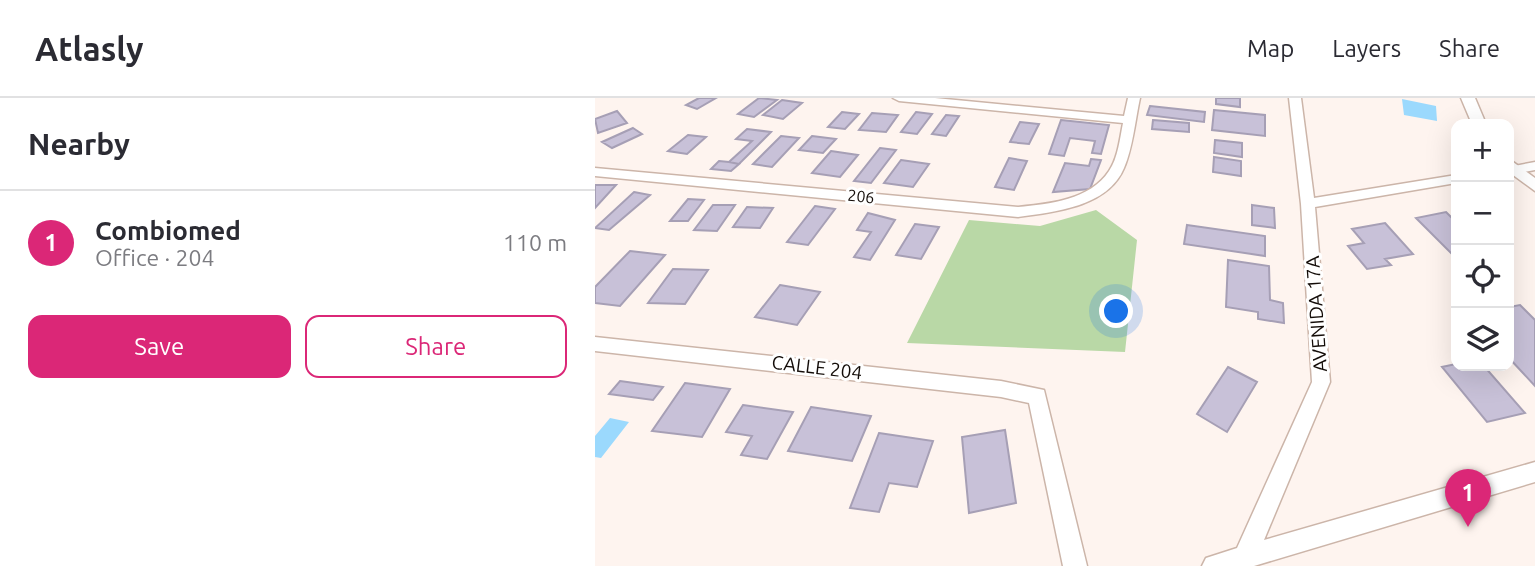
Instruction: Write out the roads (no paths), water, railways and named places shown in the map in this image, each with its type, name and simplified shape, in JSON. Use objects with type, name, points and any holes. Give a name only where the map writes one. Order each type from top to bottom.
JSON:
[{"type":"street","points":[[899,98],[1129,120],[1134,98]]},
{"type":"street","name":"AVENIDA 17A","points":[[1245,556],[1321,382],[1308,204],[1295,98]]},
{"type":"street","points":[[1468,98],[1477,119]]},
{"type":"street","name":"206","points":[[595,172],[1017,212],[1054,208],[1093,194],[1116,172],[1129,120]]},
{"type":"street","points":[[1514,168],[1535,166]]},
{"type":"street","points":[[1514,171],[1535,186]]},
{"type":"street","points":[[1308,204],[1451,180]]},
{"type":"street","name":"CALLE 204","points":[[595,344],[744,358],[1001,389],[1037,396],[1075,566]]},
{"type":"street","points":[[1215,566],[1535,472]]},
{"type":"water","points":[[1402,99],[1436,106],[1437,121],[1404,115]]},
{"type":"water","points":[[610,418],[629,422],[601,458],[595,457],[595,436]]},
{"type":"place","name":"Combiomed","points":[[1468,527]]}]
